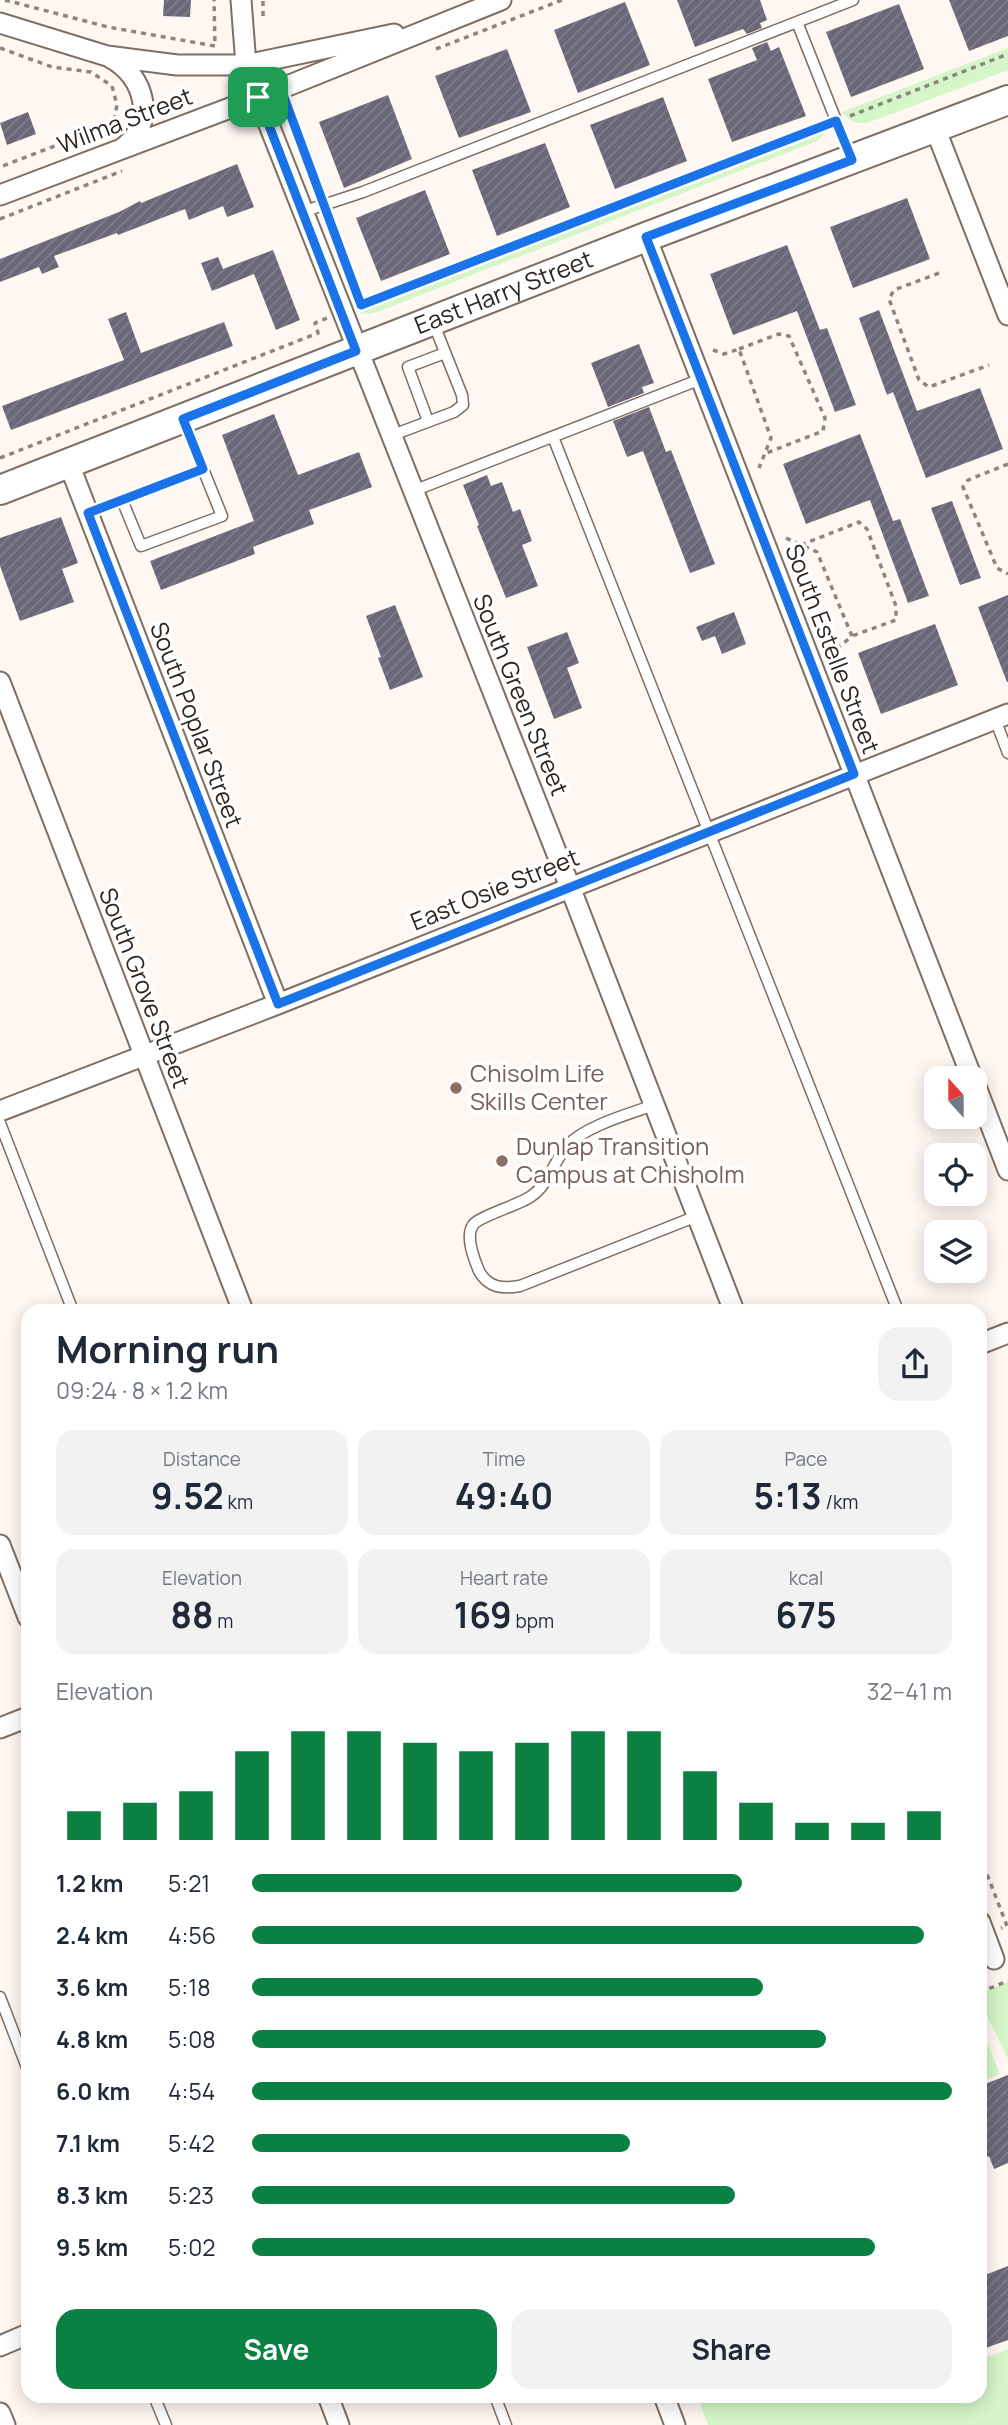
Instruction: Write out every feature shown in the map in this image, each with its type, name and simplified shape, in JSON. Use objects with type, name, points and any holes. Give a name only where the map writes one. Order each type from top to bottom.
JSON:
[{"type":"main road","name":"East Harry Street","points":[[0,490],[646,237],[1008,100]]},
{"type":"street","name":"South Green Street","points":[[241,0],[246,65],[258,97],[731,1304]]},
{"type":"street","points":[[0,23],[107,56],[177,65],[246,65],[450,22],[486,0]]},
{"type":"street","name":"Wilma Street","points":[[0,195],[281,89],[501,0]]},
{"type":"street","points":[[107,56],[132,74],[144,101],[138,130],[130,143],[120,150]]},
{"type":"street","points":[[935,128],[1008,315]]},
{"type":"street","name":"South Estelle Street","points":[[646,237],[967,1066]]},
{"type":"street","name":"South Poplar Street","points":[[69,464],[278,1004]]},
{"type":"street","name":"South Grove Street","points":[[0,682],[240,1304]]},
{"type":"street","name":"East Osie Street","points":[[0,1111],[278,1004],[1001,716]]},
{"type":"street","points":[[987,1115],[1008,1170]]},
{"type":"street","points":[[987,1341],[1008,1333]]},
{"type":"street","points":[[0,1545],[21,1599]]},
{"type":"street","points":[[0,1728],[21,1720]]},
{"type":"street","points":[[987,1941],[994,1959]]},
{"type":"street","points":[[0,2346],[21,2337]]},
{"type":"street","points":[[331,2403],[339,2425]]},
{"type":"street","points":[[667,2403],[676,2425]]},
{"type":"street","points":[[0,2413],[5,2425]]},
{"type":"lane","points":[[302,212],[363,192],[853,0]]},
{"type":"lane","points":[[797,22],[852,160]]},
{"type":"lane","points":[[390,436],[463,405],[462,395],[433,321]]},
{"type":"lane","points":[[428,421],[408,367],[445,353]]},
{"type":"lane","points":[[412,491],[701,379]]},
{"type":"lane","points":[[122,500],[141,546],[222,516],[183,419]]},
{"type":"lane","points":[[553,437],[895,1304]]},
{"type":"lane","points":[[88,513],[203,469]]},
{"type":"lane","points":[[1001,716],[1008,752]]},
{"type":"lane","points":[[654,1105],[580,1135],[568,1144],[546,1181],[533,1195],[514,1206],[477,1220],[471,1227],[470,1240],[480,1272],[495,1286],[520,1286],[697,1216]]},
{"type":"lane","points":[[0,1123],[70,1304]]},
{"type":"lane","points":[[0,1997],[21,2052]]},
{"type":"lane","points":[[157,2403],[166,2425]]},
{"type":"lane","points":[[498,2403],[506,2425]]},
{"type":"path","points":[[5,0],[108,27],[215,46],[214,0]]},
{"type":"path","points":[[262,25],[263,0]]},
{"type":"path","points":[[0,48],[52,67],[91,72],[112,86],[117,105],[114,120],[99,129],[0,167]]},
{"type":"path","points":[[0,458],[318,333],[315,323],[1008,54]]},
{"type":"path","points":[[281,89],[338,242]]},
{"type":"path","points":[[939,273],[894,290],[890,299],[919,380],[929,387],[989,365]]},
{"type":"path","points":[[713,350],[724,354],[779,334],[789,336],[825,418],[823,431],[764,454]]},
{"type":"path","points":[[739,349],[771,438],[759,468]]},
{"type":"path","points":[[1008,464],[968,480],[963,487],[997,568],[1008,574]]},
{"type":"path","points":[[802,545],[859,522],[867,529],[896,606],[897,620],[852,636],[831,654]]},
{"type":"path","points":[[786,538],[817,552],[852,636]]},
{"type":"path","points":[[987,1874],[1007,1926],[987,1928]]},
{"type":"path","points":[[987,1989],[1008,1981]]},
{"type":"green space","points":[[1008,48],[1008,70],[870,122],[854,122],[842,112]]},
{"type":"green space","points":[[822,120],[824,135],[817,141],[377,312],[362,313],[351,303]]},
{"type":"green space","points":[[1008,1982],[1008,2059],[987,2016],[987,1990]]},
{"type":"green space","points":[[987,2043],[1000,2074],[987,2079]]},
{"type":"green space","points":[[1008,2349],[1008,2425],[708,2425],[700,2403],[987,2403],[987,2357]]},
{"type":"building","points":[[164,0],[191,0],[190,17],[163,16]]},
{"type":"building","points":[[677,0],[760,0],[767,20],[760,23],[762,28],[747,34],[743,29],[695,47]]},
{"type":"building","points":[[949,0],[1008,0],[1008,36],[969,51]]},
{"type":"building","points":[[625,2],[650,65],[578,93],[554,30]]},
{"type":"building","points":[[899,4],[924,69],[851,97],[826,32]]},
{"type":"building","points":[[767,42],[771,51],[779,47],[806,116],[732,142],[708,79],[757,60],[752,48]]},
{"type":"building","points":[[507,49],[531,112],[459,138],[435,76]]},
{"type":"building","points":[[388,95],[412,159],[344,188],[319,122]]},
{"type":"building","points":[[663,97],[687,161],[615,189],[590,125]]},
{"type":"building","points":[[28,112],[36,134],[7,145],[0,123]]},
{"type":"building","points":[[545,143],[570,207],[497,236],[472,170]]},
{"type":"building","points":[[237,164],[254,207],[227,217],[223,206],[189,220],[185,209],[54,256],[59,267],[42,274],[39,267],[0,282],[0,259]]},
{"type":"building","points":[[425,190],[450,254],[381,281],[356,218]]},
{"type":"building","points":[[907,198],[930,259],[853,288],[830,227]]},
{"type":"building","points":[[787,245],[820,330],[827,328],[856,405],[835,412],[797,311],[733,335],[710,274]]},
{"type":"building","points":[[273,250],[300,320],[276,330],[254,274],[212,291],[201,263],[218,257],[223,269]]},
{"type":"building","points":[[879,310],[917,411],[980,388],[1003,449],[926,478],[893,392],[887,395],[859,318]]},
{"type":"building","points":[[126,312],[141,353],[224,322],[233,346],[11,430],[2,406],[124,360],[108,319]]},
{"type":"building","points":[[639,344],[654,383],[642,387],[644,393],[608,407],[591,363]]},
{"type":"building","points":[[649,407],[666,452],[671,450],[715,564],[690,573],[643,451],[627,457],[613,421]]},
{"type":"building","points":[[274,414],[298,475],[359,452],[372,487],[309,510],[314,524],[253,547],[255,554],[161,590],[150,561],[254,521],[222,435]]},
{"type":"building","points":[[860,434],[893,521],[900,519],[929,596],[908,603],[870,500],[806,524],[783,464]]},
{"type":"building","points":[[487,475],[491,486],[502,482],[513,512],[520,509],[532,541],[522,545],[538,586],[506,598],[463,485]]},
{"type":"building","points":[[952,501],[981,578],[960,585],[931,508]]},
{"type":"building","points":[[61,517],[78,563],[62,569],[74,602],[20,621],[0,566],[0,538]]},
{"type":"building","points":[[1008,595],[1008,682],[1007,682],[978,607]]},
{"type":"building","points":[[395,605],[423,677],[390,690],[366,616]]},
{"type":"building","points":[[734,612],[746,644],[722,654],[715,636],[702,641],[696,627]]},
{"type":"building","points":[[935,624],[958,685],[881,714],[858,653]]},
{"type":"building","points":[[567,632],[579,663],[567,668],[582,708],[554,719],[527,647]]},
{"type":"building","points":[[1008,2075],[1008,2163],[994,2169],[989,2156],[987,2157],[987,2083]]},
{"type":"building","points":[[1008,2266],[1008,2340],[987,2348],[987,2274]]},
{"type":"place","name":"Chisolm Life Skills Center","points":[[456,1088]]},
{"type":"place","name":"Dunlap Transition Campus at Chisholm","points":[[502,1161]]},
{"type":"route","points":[[281,89],[361,305],[836,121],[852,160],[646,237],[854,774],[278,1004],[88,513],[203,469],[183,419],[356,351],[258,97],[281,89]]}]
